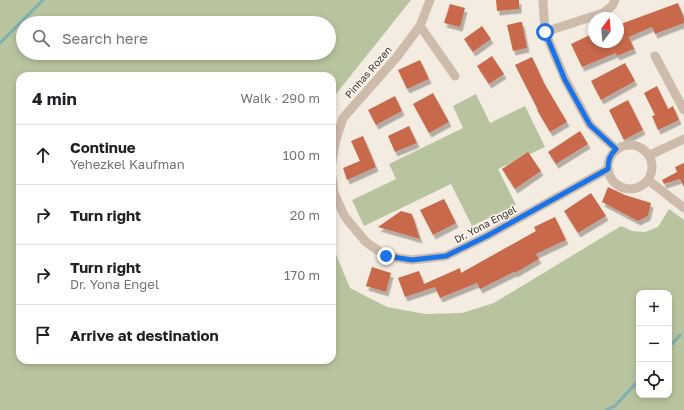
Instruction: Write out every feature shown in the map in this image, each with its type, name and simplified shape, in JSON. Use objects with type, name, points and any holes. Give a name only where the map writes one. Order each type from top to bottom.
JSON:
[{"type":"street","name":"Pinhas Rozen","points":[[336,140],[343,118],[396,58],[420,26],[430,0]]},
{"type":"street","points":[[543,0],[545,32],[565,80],[590,125],[616,149]]},
{"type":"street","points":[[545,32],[604,13],[612,6],[615,0]]},
{"type":"street","points":[[420,26],[456,76]]},
{"type":"street","points":[[655,56],[684,110]]},
{"type":"street","points":[[650,155],[684,140]]},
{"type":"street","points":[[631,144],[645,150],[650,155],[653,168],[652,174],[643,186],[636,189],[628,189],[614,183],[608,169],[608,162],[611,154],[616,149],[623,145],[631,144]]},
{"type":"street","name":"Dr. Yona Engel","points":[[336,198],[344,217],[366,242],[386,256],[412,260],[446,256],[487,236],[608,169]]},
{"type":"street","points":[[648,180],[684,208]]},
{"type":"green space","points":[[0,0],[411,0],[336,94],[336,72],[16,72],[16,364],[336,364],[336,255],[350,288],[387,307],[425,314],[462,313],[494,303],[621,226],[632,231],[645,232],[658,227],[669,209],[684,220],[684,410],[0,410]]},
{"type":"green space","points":[[476,94],[490,123],[525,106],[545,147],[498,169],[516,205],[472,226],[451,184],[364,226],[352,200],[396,179],[389,164],[463,128],[453,106]]},
{"type":"building","points":[[496,0],[519,0],[519,9],[497,11]]},
{"type":"building","points":[[678,3],[684,18],[684,23],[655,34],[652,27],[629,37],[634,49],[617,56],[616,53],[582,67],[571,44],[588,36],[588,48],[624,48],[624,23]]},
{"type":"building","points":[[450,4],[465,8],[460,27],[444,23]]},
{"type":"building","points":[[522,22],[527,48],[513,51],[507,25]]},
{"type":"building","points":[[482,26],[491,39],[473,52],[464,39]]},
{"type":"building","points":[[492,56],[504,74],[489,84],[477,66]]},
{"type":"building","points":[[532,57],[544,83],[567,122],[550,132],[537,110],[515,65]]},
{"type":"building","points":[[420,60],[429,79],[407,89],[398,70]]},
{"type":"building","points":[[625,63],[635,81],[601,100],[591,81]]},
{"type":"building","points":[[657,86],[668,109],[673,106],[679,120],[658,130],[652,116],[655,115],[644,93]]},
{"type":"building","points":[[433,93],[449,122],[429,133],[413,104]]},
{"type":"building","points":[[395,96],[402,111],[376,125],[368,110]]},
{"type":"building","points":[[628,100],[643,130],[624,140],[609,110]]},
{"type":"building","points":[[409,126],[417,143],[395,152],[388,136]]},
{"type":"building","points":[[580,131],[588,144],[556,164],[548,152]]},
{"type":"building","points":[[363,136],[376,167],[347,180],[343,168],[360,161],[351,141]]},
{"type":"building","points":[[528,152],[541,171],[515,189],[502,169]]},
{"type":"building","points":[[684,163],[684,187],[680,179],[664,184],[662,180],[677,172],[675,167]]},
{"type":"building","points":[[608,187],[625,195],[651,203],[648,216],[638,221],[602,202]]},
{"type":"building","points":[[591,193],[606,216],[578,233],[564,211]]},
{"type":"building","points":[[444,199],[456,223],[433,235],[420,210]]},
{"type":"building","points":[[401,211],[412,214],[420,239],[378,227]]},
{"type":"building","points":[[555,217],[566,240],[536,254],[539,259],[515,273],[514,272],[480,289],[477,283],[440,298],[435,287],[405,297],[398,278],[419,271],[424,284],[460,268],[461,273],[536,231],[534,227]]},
{"type":"building","points":[[372,267],[391,273],[386,292],[366,286]]},
{"type":"waterway","points":[[27,16],[43,0]]},
{"type":"waterway","points":[[0,43],[16,27]]},
{"type":"waterway","points":[[672,344],[680,335]]},
{"type":"waterway","points":[[606,410],[615,406],[636,383]]},
{"type":"route","points":[[386,256],[412,260],[446,256],[487,236],[608,169],[608,162],[611,154],[616,149],[590,125],[565,80],[545,32]]}]
